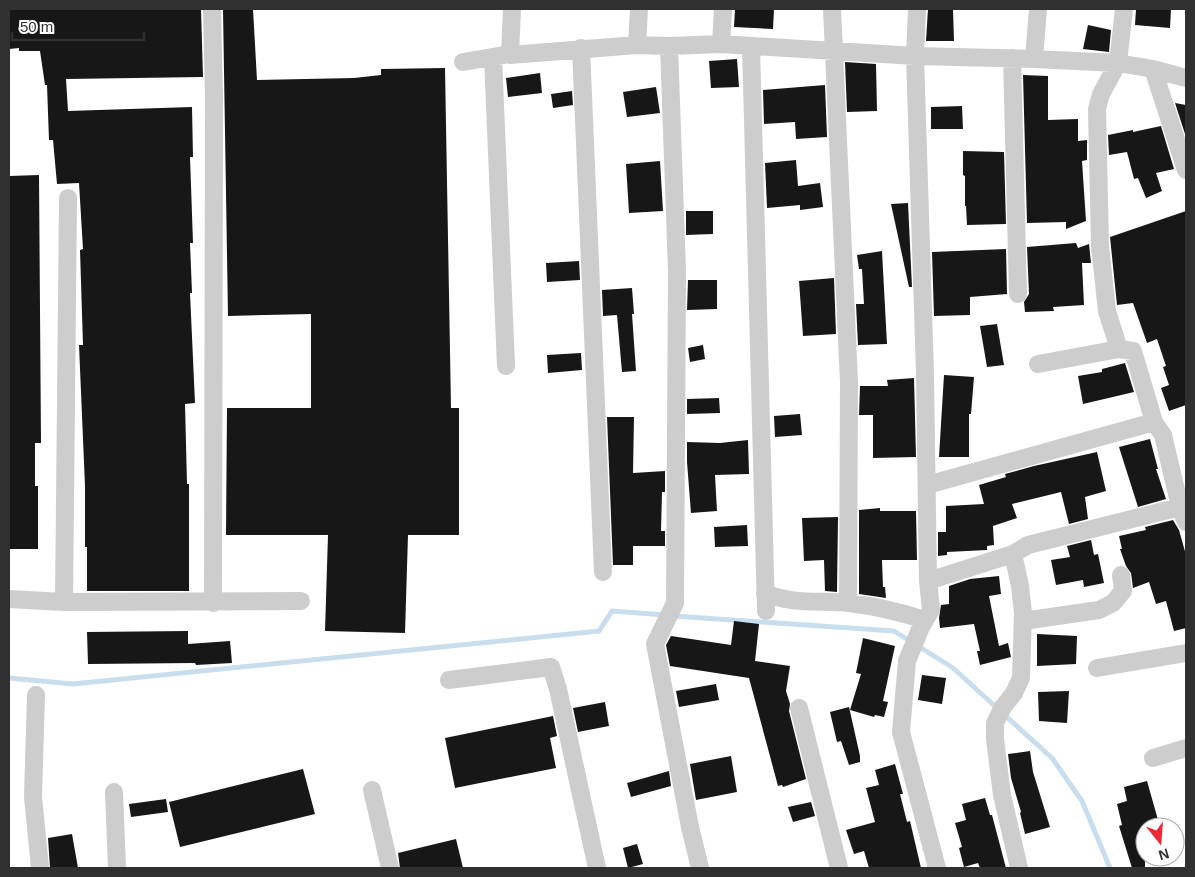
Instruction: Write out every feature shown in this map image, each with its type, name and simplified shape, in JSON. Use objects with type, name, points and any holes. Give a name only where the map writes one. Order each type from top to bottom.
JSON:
[{"type":"street","points":[[212,9],[214,98],[213,603]]},
{"type":"street","points":[[506,366],[502,56],[512,9]]},
{"type":"street","points":[[637,44],[639,9]]},
{"type":"street","points":[[721,44],[723,9]]},
{"type":"street","points":[[832,9],[848,382],[848,603]]},
{"type":"street","points":[[917,9],[915,56],[925,349],[928,581],[931,610],[907,661],[900,732],[937,868]]},
{"type":"street","points":[[1034,59],[1038,9]]},
{"type":"street","points":[[1119,349],[1107,311],[1100,246],[1097,110],[1101,94],[1118,63],[1124,9]]},
{"type":"street","points":[[463,62],[502,56],[637,44],[669,46],[721,44],[915,56],[1118,63],[1186,78]]},
{"type":"street","points":[[669,46],[677,271],[675,603],[655,644],[690,827],[700,868]]},
{"type":"street","points":[[752,46],[766,611]]},
{"type":"street","points":[[581,48],[603,572]]},
{"type":"street","points":[[1012,58],[1018,294]]},
{"type":"street","points":[[1152,69],[1186,170]]},
{"type":"street","points":[[64,602],[68,198]]},
{"type":"street","points":[[928,581],[1013,554],[1028,545],[1183,514],[1163,435],[1154,422],[1133,351],[1119,349],[1038,364]]},
{"type":"street","points":[[927,485],[1154,422]]},
{"type":"street","points":[[1013,554],[1020,586],[1023,621],[1020,678],[1014,693],[1003,707],[995,723],[994,739],[1002,795],[1019,868]]},
{"type":"street","points":[[1023,621],[1099,610],[1113,603],[1123,591],[1121,575]]},
{"type":"street","points":[[766,593],[803,602],[848,603],[897,611],[925,620]]},
{"type":"street","points":[[9,599],[64,602],[213,603],[301,601]]},
{"type":"street","points":[[1097,668],[1186,653]]},
{"type":"street","points":[[449,680],[551,667],[558,689],[597,868]]},
{"type":"street","points":[[36,695],[33,797],[40,868]]},
{"type":"street","points":[[799,708],[839,868]]},
{"type":"street","points":[[1153,758],[1186,748]]},
{"type":"street","points":[[372,790],[390,868]]},
{"type":"street","points":[[114,792],[117,868]]},
{"type":"building","points":[[9,9],[201,9],[203,77],[66,79],[68,111],[192,107],[193,157],[190,157],[193,243],[190,243],[192,293],[190,293],[195,403],[185,404],[187,484],[189,484],[189,591],[87,591],[79,345],[83,345],[80,250],[83,249],[79,183],[57,184],[53,140],[49,140],[47,85],[45,85],[40,51],[19,51],[19,48],[9,49]]},
{"type":"building","points":[[223,9],[253,9],[257,80],[354,78],[381,75],[381,69],[445,68],[451,408],[459,408],[459,535],[408,535],[405,633],[325,631],[328,535],[226,535],[227,408],[311,408],[311,314],[228,316]]},
{"type":"building","points":[[735,9],[774,9],[773,29],[734,27]]},
{"type":"building","points":[[928,9],[953,9],[954,41],[926,41]]},
{"type":"building","points":[[1136,9],[1171,9],[1170,28],[1135,25]]},
{"type":"building","points":[[1088,25],[1111,30],[1109,52],[1083,49]]},
{"type":"building","points":[[737,59],[739,87],[711,88],[709,61]]},
{"type":"building","points":[[845,62],[876,64],[877,111],[847,112]]},
{"type":"building","points":[[540,73],[542,93],[508,97],[506,78]]},
{"type":"building","points":[[1023,75],[1048,76],[1048,120],[1078,119],[1078,141],[1087,140],[1087,160],[1082,161],[1086,221],[1066,229],[1066,222],[1027,223]]},
{"type":"building","points":[[825,85],[827,137],[796,139],[795,122],[764,124],[763,90]]},
{"type":"building","points":[[656,87],[660,113],[627,117],[623,92]]},
{"type":"building","points":[[572,91],[573,105],[553,108],[551,94]]},
{"type":"building","points":[[1175,103],[1186,105],[1186,137]]},
{"type":"building","points":[[962,106],[963,129],[931,129],[931,107]]},
{"type":"building","points":[[1161,126],[1174,169],[1156,173],[1162,191],[1146,198],[1138,178],[1134,179],[1127,152],[1109,155],[1108,135]]},
{"type":"building","points":[[963,151],[1004,152],[1006,224],[967,225]]},
{"type":"building","points":[[796,160],[798,186],[820,183],[823,207],[800,210],[800,205],[767,208],[765,163]]},
{"type":"building","points":[[660,161],[663,211],[629,213],[626,164]]},
{"type":"building","points":[[39,175],[41,443],[35,443],[35,486],[38,486],[38,549],[9,549],[9,176]]},
{"type":"building","points":[[908,203],[912,287],[909,287],[891,204]]},
{"type":"building","points":[[686,211],[713,211],[713,234],[686,235]]},
{"type":"building","points":[[1186,211],[1186,405],[1169,411],[1161,388],[1169,385],[1163,367],[1166,366],[1157,339],[1147,343],[1133,303],[1117,305],[1110,237]]},
{"type":"building","points":[[1076,243],[1078,248],[1089,244],[1091,263],[1082,263],[1084,305],[1053,307],[1054,311],[1025,312],[1024,302],[1029,294],[1027,247]]},
{"type":"building","points":[[1006,249],[1007,294],[970,297],[970,315],[934,316],[932,252]]},
{"type":"building","points":[[882,251],[887,344],[858,345],[856,304],[864,304],[862,269],[859,269],[857,255]]},
{"type":"building","points":[[579,261],[580,280],[547,282],[546,263]]},
{"type":"building","points":[[834,278],[836,334],[803,336],[799,281]]},
{"type":"building","points":[[688,280],[717,280],[717,309],[687,310]]},
{"type":"building","points":[[632,288],[636,371],[622,372],[617,315],[603,316],[602,290]]},
{"type":"building","points":[[997,324],[1004,365],[987,367],[980,326]]},
{"type":"building","points":[[703,345],[705,359],[690,362],[688,348]]},
{"type":"building","points":[[581,353],[582,370],[548,373],[547,355]]},
{"type":"building","points":[[1125,363],[1134,392],[1083,404],[1078,376],[1102,372],[1102,369]]},
{"type":"building","points":[[944,375],[974,377],[971,414],[969,414],[969,457],[939,457]]},
{"type":"building","points":[[914,378],[916,457],[873,458],[873,415],[859,415],[860,386],[888,386],[887,380]]},
{"type":"building","points":[[719,398],[720,413],[687,414],[687,399]]},
{"type":"building","points":[[800,414],[802,435],[775,437],[774,416]]},
{"type":"building","points":[[607,417],[634,417],[633,473],[665,471],[665,492],[662,492],[661,531],[665,531],[665,546],[633,546],[633,565],[613,565]]},
{"type":"building","points":[[1150,439],[1158,469],[1156,469],[1166,499],[1138,507],[1119,447]]},
{"type":"building","points":[[748,440],[749,474],[715,475],[717,511],[691,513],[687,442],[720,443]]},
{"type":"building","points":[[1097,452],[1106,491],[1085,497],[1088,519],[1069,524],[1061,492],[1012,504],[1017,518],[993,526],[994,545],[987,546],[987,550],[947,552],[947,555],[938,556],[938,532],[946,532],[946,506],[984,504],[979,485],[1006,477],[1005,474]]},
{"type":"building","points":[[880,508],[880,511],[916,511],[917,560],[882,560],[883,587],[885,587],[886,598],[859,594],[859,510]]},
{"type":"building","points":[[838,517],[837,592],[825,591],[824,560],[804,561],[802,518]]},
{"type":"building","points":[[1173,520],[1179,530],[1186,555],[1186,628],[1174,631],[1166,601],[1156,604],[1149,582],[1133,588],[1131,573],[1126,566],[1120,549],[1122,549],[1119,536],[1146,530],[1145,527]]},
{"type":"building","points":[[747,525],[748,546],[715,547],[714,527]]},
{"type":"building","points":[[1091,540],[1094,555],[1098,554],[1104,583],[1084,587],[1083,580],[1056,585],[1051,560],[1070,557],[1067,546]]},
{"type":"building","points":[[999,576],[1001,594],[989,596],[999,646],[1008,643],[1011,657],[980,665],[977,651],[980,651],[974,624],[940,628],[941,605],[949,604],[949,586],[970,579]]},
{"type":"building","points":[[734,621],[759,624],[755,661],[790,666],[786,691],[790,704],[789,711],[806,779],[783,787],[782,785],[778,786],[749,678],[670,666],[666,645],[671,636],[731,645]]},
{"type":"building","points":[[188,631],[188,644],[230,641],[232,663],[196,665],[195,663],[88,664],[87,632]]},
{"type":"building","points":[[1037,634],[1077,636],[1076,664],[1037,666]]},
{"type":"building","points":[[863,638],[895,646],[883,701],[888,702],[884,717],[875,715],[874,717],[850,710],[861,674],[856,673]]},
{"type":"building","points":[[922,675],[946,678],[942,704],[918,700]]},
{"type":"building","points":[[716,684],[719,700],[679,707],[676,691]]},
{"type":"building","points":[[1069,691],[1067,723],[1039,721],[1038,692]]},
{"type":"building","points":[[605,702],[609,726],[578,732],[573,708]]},
{"type":"building","points":[[849,707],[860,762],[849,765],[841,741],[837,742],[830,712]]},
{"type":"building","points":[[553,716],[557,736],[550,738],[556,768],[455,788],[445,738]]},
{"type":"building","points":[[1030,751],[1033,772],[1050,827],[1025,834],[1011,778],[1008,754]]},
{"type":"building","points":[[731,756],[737,792],[696,800],[690,764]]},
{"type":"building","points":[[895,764],[903,794],[900,794],[907,822],[910,821],[921,868],[869,868],[864,851],[854,854],[846,830],[875,822],[866,788],[879,785],[875,770]]},
{"type":"building","points":[[303,769],[315,814],[180,847],[169,802]]},
{"type":"building","points":[[669,771],[671,786],[631,797],[627,783]]},
{"type":"building","points":[[1147,781],[1157,817],[1135,817],[1135,867],[1145,868],[1132,868],[1119,826],[1122,825],[1117,804],[1127,801],[1124,787]]},
{"type":"building","points":[[985,798],[990,815],[992,815],[1006,868],[980,868],[978,863],[964,867],[959,848],[962,847],[955,823],[966,820],[962,804]]},
{"type":"building","points":[[166,799],[168,812],[131,817],[129,804]]},
{"type":"building","points":[[811,802],[815,816],[793,822],[788,807]]},
{"type":"building","points":[[72,834],[78,868],[50,868],[48,838]]},
{"type":"building","points":[[456,839],[463,868],[400,868],[398,853]]},
{"type":"building","points":[[637,844],[643,864],[628,868],[623,848]]},
{"type":"waterway","points":[[9,678],[73,684],[599,631],[612,611],[665,615]]},
{"type":"waterway","points":[[674,616],[894,631],[953,668],[1052,758],[1082,801],[1110,868]]}]
